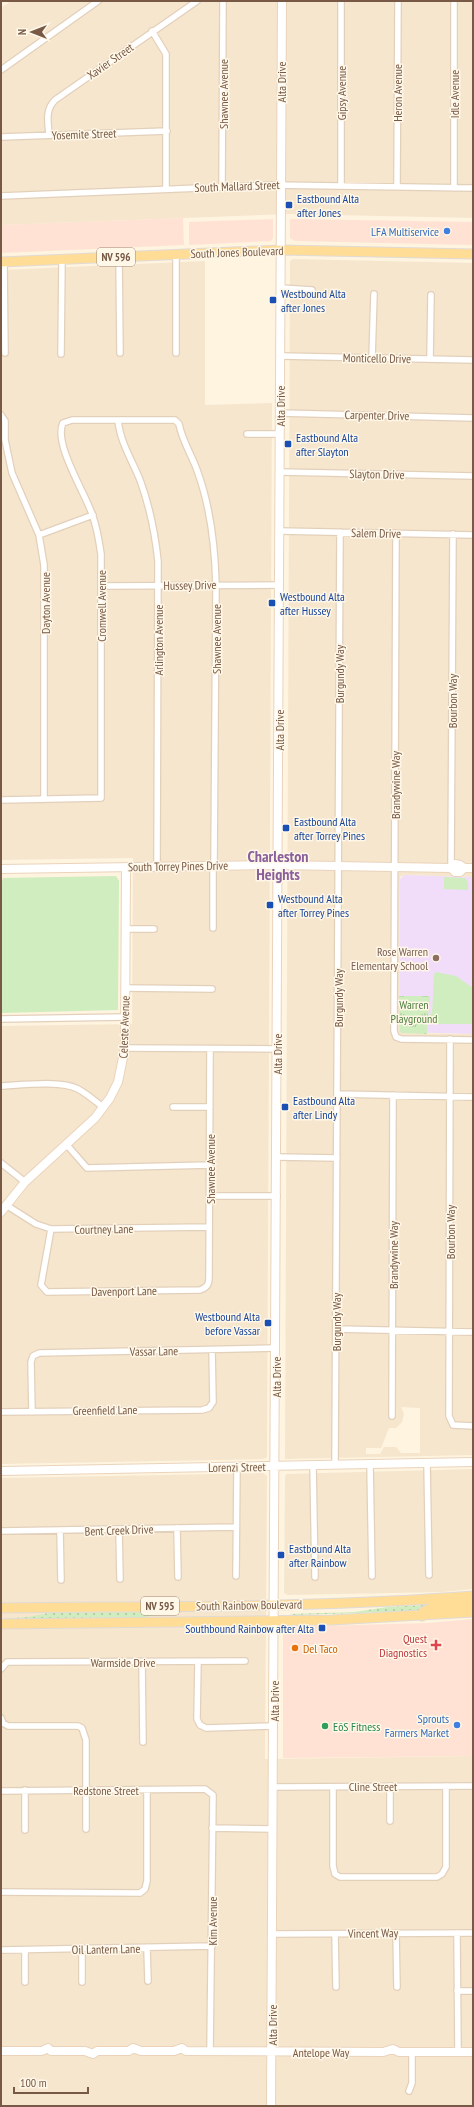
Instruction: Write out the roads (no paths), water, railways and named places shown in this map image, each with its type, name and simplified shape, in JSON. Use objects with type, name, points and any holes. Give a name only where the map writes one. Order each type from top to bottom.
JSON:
[{"type":"main road","name":"Alta Drive","points":[[271,2106],[278,1049],[282,1]]},
{"type":"main road","name":"South Jones Boulevard","points":[[3,262],[281,250],[473,254]]},
{"type":"main road","name":"South Torrey Pines Drive","points":[[1,869],[278,865],[451,868],[455,864],[464,868],[473,868]]},
{"type":"main road","name":"Celeste Avenue","points":[[1,1212],[24,1182],[95,1118],[104,1107],[118,1082],[125,1048],[126,867]]},
{"type":"main road","name":"Lorenzi Street","points":[[1,1471],[473,1462]]},
{"type":"main road","name":"South Rainbow Boulevard","points":[[1,1608],[275,1605],[386,1602],[473,1596]]},
{"type":"main road","points":[[422,1616],[423,1612],[431,1608],[473,1604]]},
{"type":"main road","name":"South Rainbow Boulevard","points":[[1,1624],[274,1620],[422,1616],[473,1612]]},
{"type":"main road","name":"Antelope Way","points":[[1,2051],[42,2051],[45,2054],[51,2051],[86,2051],[90,2048],[97,2051],[129,2051],[134,2054],[141,2051],[174,2051],[182,2055],[186,2051],[384,2052],[388,2055],[399,2052],[473,2052]]},
{"type":"street","points":[[1,70],[98,1]]},
{"type":"street","name":"Xavier Street","points":[[50,135],[48,112],[49,106],[152,31],[197,1]]},
{"type":"street","name":"Shawnee Avenue","points":[[222,187],[223,1]]},
{"type":"street","name":"Gipsy Avenue","points":[[341,185],[342,1]]},
{"type":"street","name":"Heron Avenue","points":[[397,186],[398,1]]},
{"type":"street","name":"Idle Avenue","points":[[454,1],[454,188]]},
{"type":"street","points":[[152,31],[166,54],[166,189]]},
{"type":"street","name":"Yosemite Street","points":[[1,137],[167,131]]},
{"type":"street","name":"South Mallard Street","points":[[1,196],[281,185],[473,188]]},
{"type":"street","points":[[176,254],[176,353]]},
{"type":"street","points":[[119,257],[120,353]]},
{"type":"street","points":[[61,354],[62,259]]},
{"type":"street","points":[[3,262],[5,353]]},
{"type":"street","points":[[281,288],[312,290]]},
{"type":"street","points":[[372,358],[374,294]]},
{"type":"street","points":[[430,359],[431,295]]},
{"type":"street","name":"Monticello Drive","points":[[280,356],[473,360]]},
{"type":"street","name":"Carpenter Drive","points":[[280,413],[473,418]]},
{"type":"street","name":"Dayton Avenue","points":[[1,415],[5,421],[5,440],[12,473],[39,535],[45,581],[44,799]]},
{"type":"street","name":"Cromwell Avenue","points":[[44,799],[100,798],[101,554],[93,515],[65,450],[60,428],[63,423],[72,420],[118,420]]},
{"type":"street","name":"Shawnee Avenue","points":[[118,420],[175,420],[180,424],[205,496],[214,544],[216,585],[213,928]]},
{"type":"street","name":"Arlington Avenue","points":[[118,420],[122,439],[139,479],[152,516],[158,561],[157,867]]},
{"type":"street","points":[[247,434],[280,434]]},
{"type":"street","name":"Slayton Drive","points":[[280,472],[473,476]]},
{"type":"street","points":[[39,535],[93,515]]},
{"type":"street","name":"Salem Drive","points":[[280,531],[473,535]]},
{"type":"street","name":"Burgundy Way","points":[[335,1464],[340,532]]},
{"type":"street","name":"Brandywine Way","points":[[396,533],[394,1031],[396,1036],[401,1038],[450,1039]]},
{"type":"street","name":"Bourbon Way","points":[[451,868],[453,534]]},
{"type":"street","name":"Hussey Drive","points":[[101,586],[280,585]]},
{"type":"street","points":[[1,800],[44,799]]},
{"type":"street","points":[[126,929],[154,929]]},
{"type":"street","points":[[126,988],[212,989]]},
{"type":"street","points":[[1,1019],[126,1017]]},
{"type":"street","points":[[450,1039],[473,1040]]},
{"type":"street","name":"Bourbon Way","points":[[450,1039],[449,1416],[452,1424],[473,1426]]},
{"type":"street","points":[[125,1048],[278,1049]]},
{"type":"street","name":"Shawnee Avenue","points":[[206,1288],[209,1284],[210,1049]]},
{"type":"street","points":[[1,1086],[71,1086],[77,1088],[104,1107]]},
{"type":"street","points":[[338,1094],[473,1097]]},
{"type":"street","name":"Brandywine Way","points":[[392,1416],[394,1095]]},
{"type":"street","points":[[173,1107],[210,1107]]},
{"type":"street","points":[[66,1144],[86,1168],[210,1165]]},
{"type":"street","points":[[277,1157],[337,1158]]},
{"type":"street","points":[[1,1163],[24,1182]]},
{"type":"street","points":[[210,1196],[277,1196]]},
{"type":"street","name":"Courtney Lane","points":[[6,1205],[36,1224],[51,1229],[209,1227]]},
{"type":"street","name":"Davenport Lane","points":[[51,1229],[41,1281],[43,1290],[52,1293],[200,1290],[206,1288]]},
{"type":"street","points":[[336,1330],[473,1332]]},
{"type":"street","name":"Vassar Lane","points":[[32,1412],[31,1362],[33,1356],[46,1353],[276,1348]]},
{"type":"street","name":"Greenfield Lane","points":[[1,1412],[202,1410],[210,1408],[213,1402],[212,1350]]},
{"type":"street","points":[[427,1463],[429,1575]]},
{"type":"street","points":[[370,1464],[372,1576]]},
{"type":"street","points":[[313,1465],[315,1577]]},
{"type":"street","points":[[236,1576],[237,1467]]},
{"type":"street","name":"Bent Creek Drive","points":[[1,1531],[236,1527]]},
{"type":"street","points":[[177,1528],[178,1577]]},
{"type":"street","points":[[119,1530],[120,1578]]},
{"type":"street","points":[[60,1531],[61,1580]]},
{"type":"street","name":"Warmside Drive","points":[[2,1667],[7,1662],[245,1660]]},
{"type":"street","points":[[198,1661],[197,1719],[200,1725],[206,1728],[274,1726]]},
{"type":"street","points":[[142,1662],[143,1742]]},
{"type":"street","points":[[2,1721],[8,1726],[78,1726],[82,1728],[86,1740],[86,1829]]},
{"type":"street","points":[[390,1786],[390,1821]]},
{"type":"street","points":[[333,1787],[333,1866],[336,1874],[340,1877],[437,1877],[442,1874],[446,1867],[446,1786]]},
{"type":"street","name":"Cline Street","points":[[273,1787],[473,1786]]},
{"type":"street","name":"Redstone Street","points":[[1,1791],[206,1789],[210,1792]]},
{"type":"street","points":[[25,1790],[26,1830]]},
{"type":"street","points":[[1,1892],[140,1893],[145,1889],[147,1881],[147,1790]]},
{"type":"street","name":"Kim Avenue","points":[[210,1792],[214,1802],[212,1828],[210,2052]]},
{"type":"street","points":[[212,1828],[273,1829]]},
{"type":"street","points":[[396,1933],[397,1987]]},
{"type":"street","points":[[457,1933],[458,2052]]},
{"type":"street","name":"Vincent Way","points":[[272,1934],[473,1933]]},
{"type":"street","points":[[335,1934],[336,1987]]},
{"type":"street","name":"Oil Lantern Lane","points":[[1,1950],[212,1946]]},
{"type":"street","points":[[147,1948],[148,1981]]},
{"type":"street","points":[[82,1949],[82,1982]]},
{"type":"street","points":[[24,1950],[25,1982]]},
{"type":"street","points":[[457,1991],[473,1991]]},
{"type":"street","points":[[409,2091],[412,2083],[412,2052]]},
{"type":"place","name":"Eastbound Alta after Jones","points":[[289,205]]},
{"type":"place","name":"LFA Multiservice","points":[[447,231]]},
{"type":"place","name":"Westbound Alta after Jones","points":[[273,300]]},
{"type":"place","name":"Eastbound Alta after Slayton","points":[[288,444]]},
{"type":"place","name":"Westbound Alta after Hussey","points":[[272,603]]},
{"type":"place","name":"Eastbound Alta after Torrey Pines","points":[[286,828]]},
{"type":"place","name":"Westbound Alta after Torrey Pines","points":[[270,905]]},
{"type":"place","name":"Rose Warren Elementary School","points":[[436,958]]},
{"type":"place","name":"Eastbound Alta after Lindy","points":[[285,1107]]},
{"type":"place","name":"Westbound Alta before Vassar","points":[[268,1323]]},
{"type":"place","name":"Eastbound Alta after Rainbow","points":[[281,1555]]},
{"type":"place","name":"Southbound Rainbow after Alta","points":[[322,1628]]},
{"type":"place","name":"Quest Diagnostics","points":[[436,1645]]},
{"type":"place","name":"Del Taco","points":[[295,1648]]},
{"type":"place","name":"Sprouts Farmers Market","points":[[457,1725]]},
{"type":"place","name":"EōS Fitness","points":[[325,1726]]},
{"type":"district","name":"Charleston Heights","points":[[278,865]]},
{"type":"park label","name":"Warren Playground","points":[[414,1011]]}]
